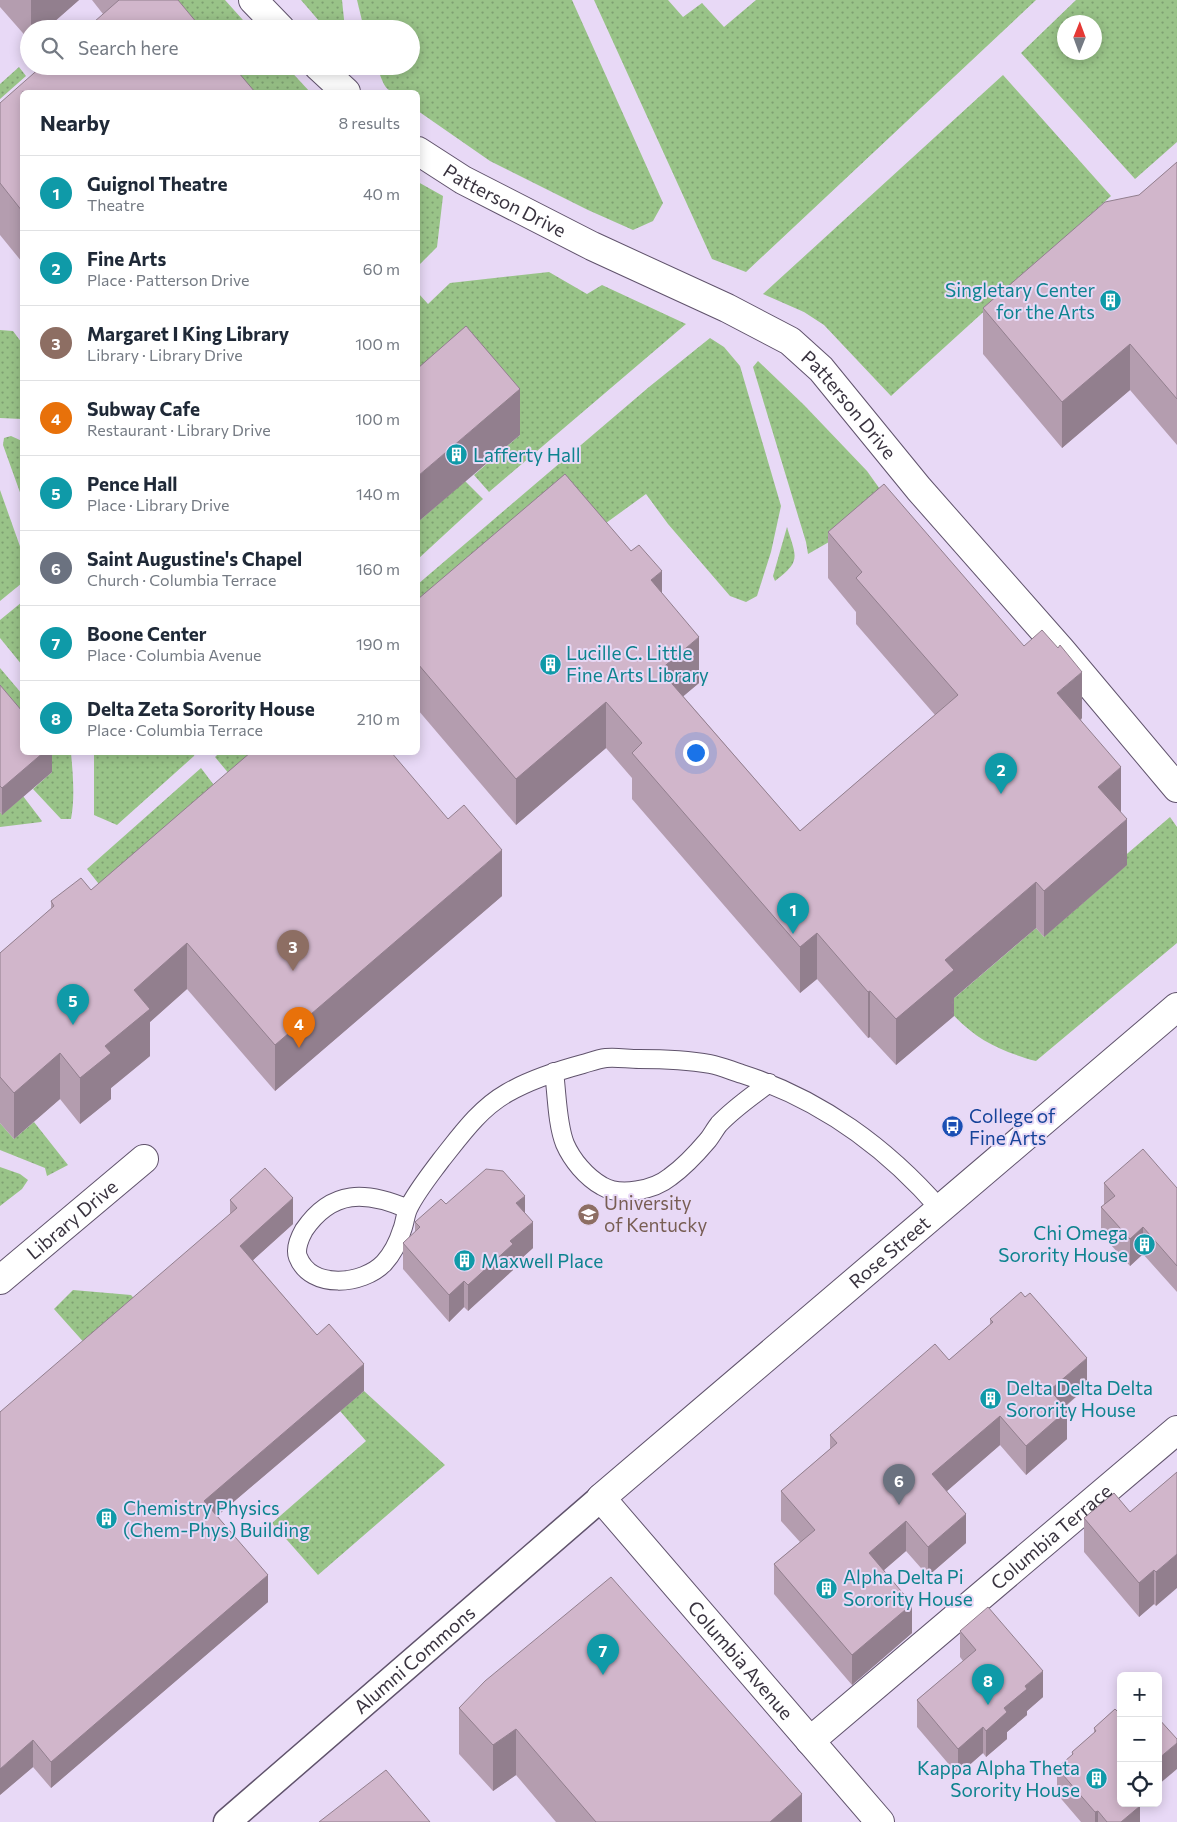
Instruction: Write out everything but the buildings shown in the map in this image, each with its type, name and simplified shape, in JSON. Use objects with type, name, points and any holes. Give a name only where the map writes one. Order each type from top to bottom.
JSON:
[{"type":"street","points":[[253,0],[272,20]]},
{"type":"street","points":[[328,75],[344,90]]},
{"type":"street","name":"Patterson Drive","points":[[420,152],[463,180],[592,246],[727,308],[790,341],[822,369],[919,489],[1061,650],[1177,788]]},
{"type":"street","name":"Rose Street","points":[[602,1498],[1177,1007]]},
{"type":"street","name":"Library Drive","points":[[0,1280],[144,1159]]},
{"type":"street","name":"Columbia Terrace","points":[[810,1741],[1177,1430]]},
{"type":"street","name":"Columbia Avenue","points":[[602,1498],[880,1822]]},
{"type":"street","name":"Alumni Commons","points":[[227,1822],[602,1498]]},
{"type":"lane","points":[[408,1209],[387,1200],[359,1195],[335,1200],[323,1208],[300,1236],[297,1254],[304,1269],[321,1278],[341,1282],[365,1275],[382,1265],[396,1247],[408,1209],[431,1174],[476,1116],[508,1092],[531,1080],[606,1058],[655,1059],[711,1064],[769,1083],[820,1108],[864,1137],[916,1181],[940,1209]]},
{"type":"lane","points":[[554,1072],[564,1142],[573,1159],[603,1187],[617,1191],[634,1191],[652,1187],[669,1178],[708,1140],[719,1124],[741,1104],[769,1083]]},
{"type":"green space","points":[[163,0],[225,0],[243,20],[181,20]]},
{"type":"green space","points":[[301,0],[342,0],[344,20],[318,20]]},
{"type":"green space","points":[[357,0],[572,0],[663,203],[653,221],[633,230],[588,210],[490,161],[420,112],[420,90],[390,90],[383,83],[380,75],[420,75],[420,20],[362,20]]},
{"type":"green space","points":[[594,0],[668,0],[683,17],[702,3],[724,27],[756,0],[1036,0],[746,272],[712,259]]},
{"type":"green space","points":[[1076,0],[1177,0],[1177,142],[1135,179],[1021,53],[1057,18],[1057,60],[1102,60],[1102,15],[1060,15]]},
{"type":"green space","points":[[19,67],[20,75],[26,76],[0,99],[0,84]]},
{"type":"green space","points":[[230,75],[294,75],[308,90],[244,90]]},
{"type":"green space","points":[[1003,75],[1111,196],[891,396],[824,325],[804,312],[763,294]]},
{"type":"green space","points":[[420,183],[443,196],[437,247],[420,264]]},
{"type":"green space","points":[[549,272],[587,294],[602,285],[686,324],[489,492],[474,475],[520,435],[420,414],[420,295],[428,304],[450,283]]},
{"type":"green space","points":[[0,330],[13,331],[20,340],[20,419],[0,418]]},
{"type":"green space","points":[[710,338],[724,347],[740,366],[781,506],[771,552],[757,596],[746,602],[730,596],[668,524],[646,494],[606,523],[420,645],[420,582],[649,387]]},
{"type":"green space","points":[[758,361],[804,405],[867,471],[892,506],[808,554],[753,367]]},
{"type":"green space","points":[[11,436],[20,440],[20,492],[3,445],[4,438]]},
{"type":"green space","points":[[465,481],[483,499],[420,557],[420,520]]},
{"type":"green space","points":[[0,490],[20,546],[20,585],[0,601]]},
{"type":"green space","points":[[787,527],[793,545],[793,563],[775,581],[773,576]]},
{"type":"green space","points":[[20,604],[20,663],[0,638],[0,620]]},
{"type":"green space","points":[[0,668],[20,692],[20,734],[0,710]]},
{"type":"green space","points":[[39,755],[71,755],[73,795],[71,819],[61,819],[33,789],[52,772]]},
{"type":"green space","points":[[94,755],[194,755],[117,825],[94,815]]},
{"type":"green space","points":[[217,755],[303,755],[250,799],[215,757]]},
{"type":"green space","points":[[201,768],[235,813],[120,911],[87,869]]},
{"type":"green space","points":[[23,796],[42,821],[0,827],[0,812],[2,814]]},
{"type":"green space","points":[[1170,817],[1177,827],[1177,943],[1036,1061],[997,1047],[976,1035],[965,1027],[945,1006],[1036,928],[1044,937],[1121,859]]},
{"type":"green space","points":[[34,1122],[68,1165],[47,1176],[45,1168],[0,1150],[0,1123],[14,1139]]},
{"type":"green space","points":[[0,1167],[20,1174],[28,1180],[22,1189],[0,1206]]},
{"type":"green space","points":[[73,1290],[131,1295],[147,1313],[96,1356],[54,1309]]},
{"type":"green space","points":[[364,1391],[445,1465],[318,1575],[272,1523],[366,1441],[340,1411]]},
{"type":"place","name":"Singletary Center for the Arts","points":[[1111,301]]},
{"type":"place","name":"Lafferty Hall","points":[[457,455]]},
{"type":"place","name":"Lucille C. Little Fine Arts Library","points":[[550,664]]},
{"type":"place","name":"Fine Arts","points":[[1001,794]]},
{"type":"place","name":"Guignol Theatre","points":[[793,934]]},
{"type":"place","name":"Margaret I King Library","points":[[293,971]]},
{"type":"place","name":"Pence Hall","points":[[73,1025]]},
{"type":"place","name":"Subway Cafe","points":[[299,1048]]},
{"type":"place","name":"College of Fine Arts","points":[[953,1127]]},
{"type":"place","name":"University of Kentucky","points":[[588,1214]]},
{"type":"place","name":"Chi Omega Sorority House","points":[[1144,1244]]},
{"type":"place","name":"Maxwell Place","points":[[465,1261]]},
{"type":"place","name":"Delta Delta Delta Sorority House","points":[[990,1399]]},
{"type":"place","name":"Saint Augustine's Chapel","points":[[899,1505]]},
{"type":"place","name":"Chemistry Physics (Chem-Phys) Building","points":[[107,1519]]},
{"type":"place","name":"Alpha Delta Pi Sorority House","points":[[827,1588]]},
{"type":"place","name":"Boone Center","points":[[603,1675]]},
{"type":"place","name":"Delta Zeta Sorority House","points":[[988,1705]]},
{"type":"place","name":"Kappa Alpha Theta Sorority House","points":[[1096,1779]]}]
